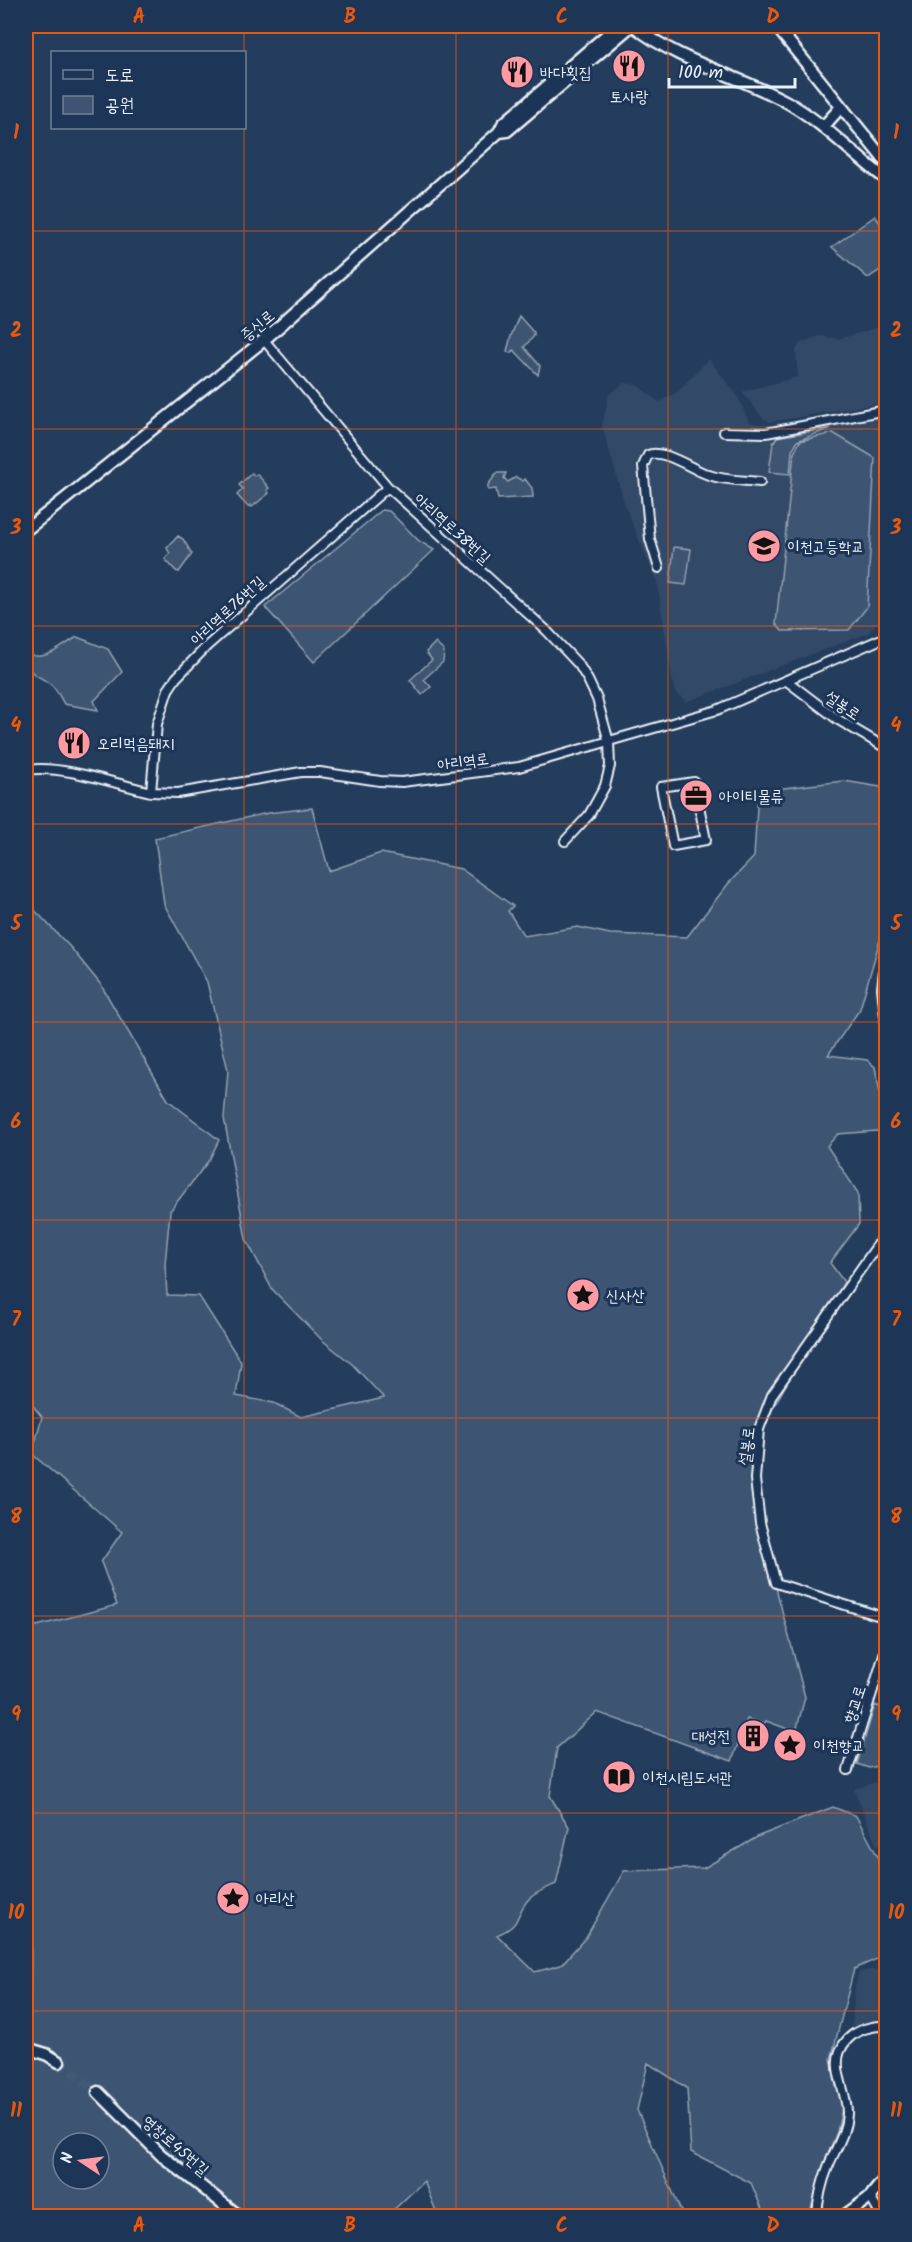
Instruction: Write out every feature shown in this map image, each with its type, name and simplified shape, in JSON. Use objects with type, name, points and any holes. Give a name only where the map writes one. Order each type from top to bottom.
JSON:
[{"type":"street","name":"증신로","points":[[26,530],[264,340],[499,132],[503,124],[616,26]]},
{"type":"street","name":"증신로","points":[[499,132],[507,131],[632,26]]},
{"type":"street","points":[[632,26],[675,53],[784,100],[824,126],[886,179]]},
{"type":"street","points":[[776,26],[886,162]]},
{"type":"street","points":[[824,126],[841,107]]},
{"type":"street","name":"아리역로38번길","points":[[264,340],[388,487],[567,652],[588,680],[597,699],[609,742],[610,766],[605,786],[589,815],[565,841]]},
{"type":"street","points":[[724,432],[766,433],[886,410]]},
{"type":"street","points":[[659,568],[651,547],[643,466],[648,455],[656,453],[665,455],[713,477],[760,482]]},
{"type":"street","name":"아리역로76번길","points":[[152,792],[157,724],[168,690],[176,678],[215,639],[388,487]]},
{"type":"street","name":"아리역로","points":[[26,770],[67,772],[152,792],[178,793],[301,772],[320,772],[380,781],[420,781],[519,767],[711,712],[886,637]]},
{"type":"street","name":"설봉로","points":[[787,681],[837,719],[886,748]]},
{"type":"street","points":[[694,782],[706,840],[673,846],[661,787],[694,782]]},
{"type":"street","points":[[886,952],[882,988],[886,1026]]},
{"type":"street","name":"설봉로","points":[[886,1233],[772,1395],[759,1429],[755,1479],[760,1523],[776,1583],[886,1618]]},
{"type":"street","name":"향교로","points":[[848,1770],[886,1648]]},
{"type":"street","points":[[817,2217],[824,2176],[840,2142],[847,2114],[846,2098],[838,2064],[840,2052],[844,2043],[859,2031],[871,2026],[886,2026]]},
{"type":"street","points":[[26,2048],[46,2054],[59,2062]]},
{"type":"street","name":"영창로45번길","points":[[98,2092],[161,2155],[239,2217]]},
{"type":"street","points":[[844,2217],[870,2197],[886,2177]]},
{"type":"street","points":[[870,2197],[881,2217]]},
{"type":"shaded area","points":[[886,325],[886,402],[770,422],[763,418],[742,392],[798,377],[796,350],[800,343],[820,336],[838,339]]},
{"type":"shaded area","name":"이천고등학교","points":[[709,359],[737,395],[751,423],[769,425],[886,405],[886,592],[884,616],[868,633],[686,702],[674,690],[657,582],[627,511],[602,426],[609,395],[624,383],[637,385],[659,402],[677,392]]},
{"type":"shaded area","points":[[886,1779],[886,1842],[877,1846],[854,1789]]},
{"type":"shaded area","points":[[886,1968],[886,2022],[868,2021],[852,2027],[855,1987],[859,1972]]},
{"type":"green space","points":[[875,216],[886,231],[886,266],[868,278],[832,247]]},
{"type":"green space","points":[[519,316],[534,333],[524,347],[540,366],[538,375],[514,350],[510,353],[507,351]]},
{"type":"green space","points":[[831,428],[797,441],[792,451],[790,474],[769,472],[773,443],[777,437]]},
{"type":"green space","points":[[833,433],[875,458],[867,607],[849,630],[782,631],[776,624],[794,453],[800,441]]},
{"type":"green space","points":[[252,473],[254,476],[257,474],[269,488],[267,490],[269,493],[252,507],[250,505],[248,507],[237,495],[243,489],[239,485]]},
{"type":"green space","points":[[497,473],[506,473],[504,478],[508,482],[516,477],[523,481],[525,479],[532,488],[533,497],[498,499],[496,489],[488,490],[488,485]]},
{"type":"green space","points":[[382,510],[389,511],[419,541],[434,550],[314,662],[265,607]]},
{"type":"green space","points":[[178,536],[183,539],[192,554],[179,572],[165,559],[170,554],[167,548]]},
{"type":"green space","points":[[674,547],[691,549],[686,585],[670,583]]},
{"type":"green space","points":[[77,637],[108,649],[122,672],[94,701],[98,710],[64,704],[52,686],[32,673],[27,666],[26,653],[33,656],[46,655]]},
{"type":"green space","points":[[435,643],[444,651],[443,662],[424,679],[431,687],[422,695],[410,680],[432,660],[426,652]]},
{"type":"green space","points":[[844,781],[886,788],[886,919],[860,1009],[828,1055],[867,1060],[875,1067],[886,1133],[877,1131],[838,1134],[827,1146],[858,1193],[859,1224],[830,1263],[844,1282],[773,1408],[756,1446],[759,1524],[805,1697],[796,1732],[766,1721],[764,1724],[747,1719],[732,1761],[597,1712],[557,1748],[550,1796],[569,1827],[556,1884],[530,1898],[514,1924],[497,1935],[535,1972],[561,1965],[586,1937],[624,1871],[704,1868],[759,1836],[833,1807],[856,1816],[886,1872],[886,1955],[854,1969],[831,2059],[843,2104],[837,2132],[821,2172],[809,2216],[765,2216],[751,2183],[691,2152],[687,2088],[648,2063],[637,2110],[683,2216],[438,2216],[424,2181],[387,2216],[324,2216],[315,2208],[296,2216],[26,2216],[26,2054],[30,2049],[31,1945],[26,1932],[26,1623],[37,1626],[117,1605],[101,1562],[122,1532],[32,1454],[42,1417],[26,1397],[26,901],[71,948],[101,985],[168,1100],[219,1140],[209,1160],[170,1211],[165,1264],[167,1295],[199,1296],[241,1362],[236,1396],[274,1403],[301,1417],[384,1398],[352,1364],[322,1340],[272,1289],[246,1239],[224,1118],[228,1070],[207,982],[164,904],[155,838],[268,813],[312,808],[329,871],[381,853],[461,869],[513,906],[508,911],[524,936],[578,927],[610,934],[687,937],[728,884],[754,857],[758,791]]},
{"type":"green space","points":[[875,1705],[886,1709],[886,1764],[869,1768],[857,1764]]},
{"type":"tunnel","points":[[59,2062],[98,2092]]},
{"type":"place","name":"토사랑","points":[[629,66]]},
{"type":"place","name":"바다횟집","points":[[517,72]]},
{"type":"place","name":"이천고등학교","points":[[764,546]]},
{"type":"place","name":"오리먹음돼지","points":[[74,743]]},
{"type":"place","name":"아이티물류","points":[[696,796]]},
{"type":"place","name":"신사산","points":[[583,1295]]},
{"type":"place","name":"대성전","points":[[753,1736]]},
{"type":"place","name":"이천향교","points":[[790,1745]]},
{"type":"place","name":"이천시립도서관","points":[[619,1777]]},
{"type":"place","name":"아리산","points":[[233,1898]]}]
